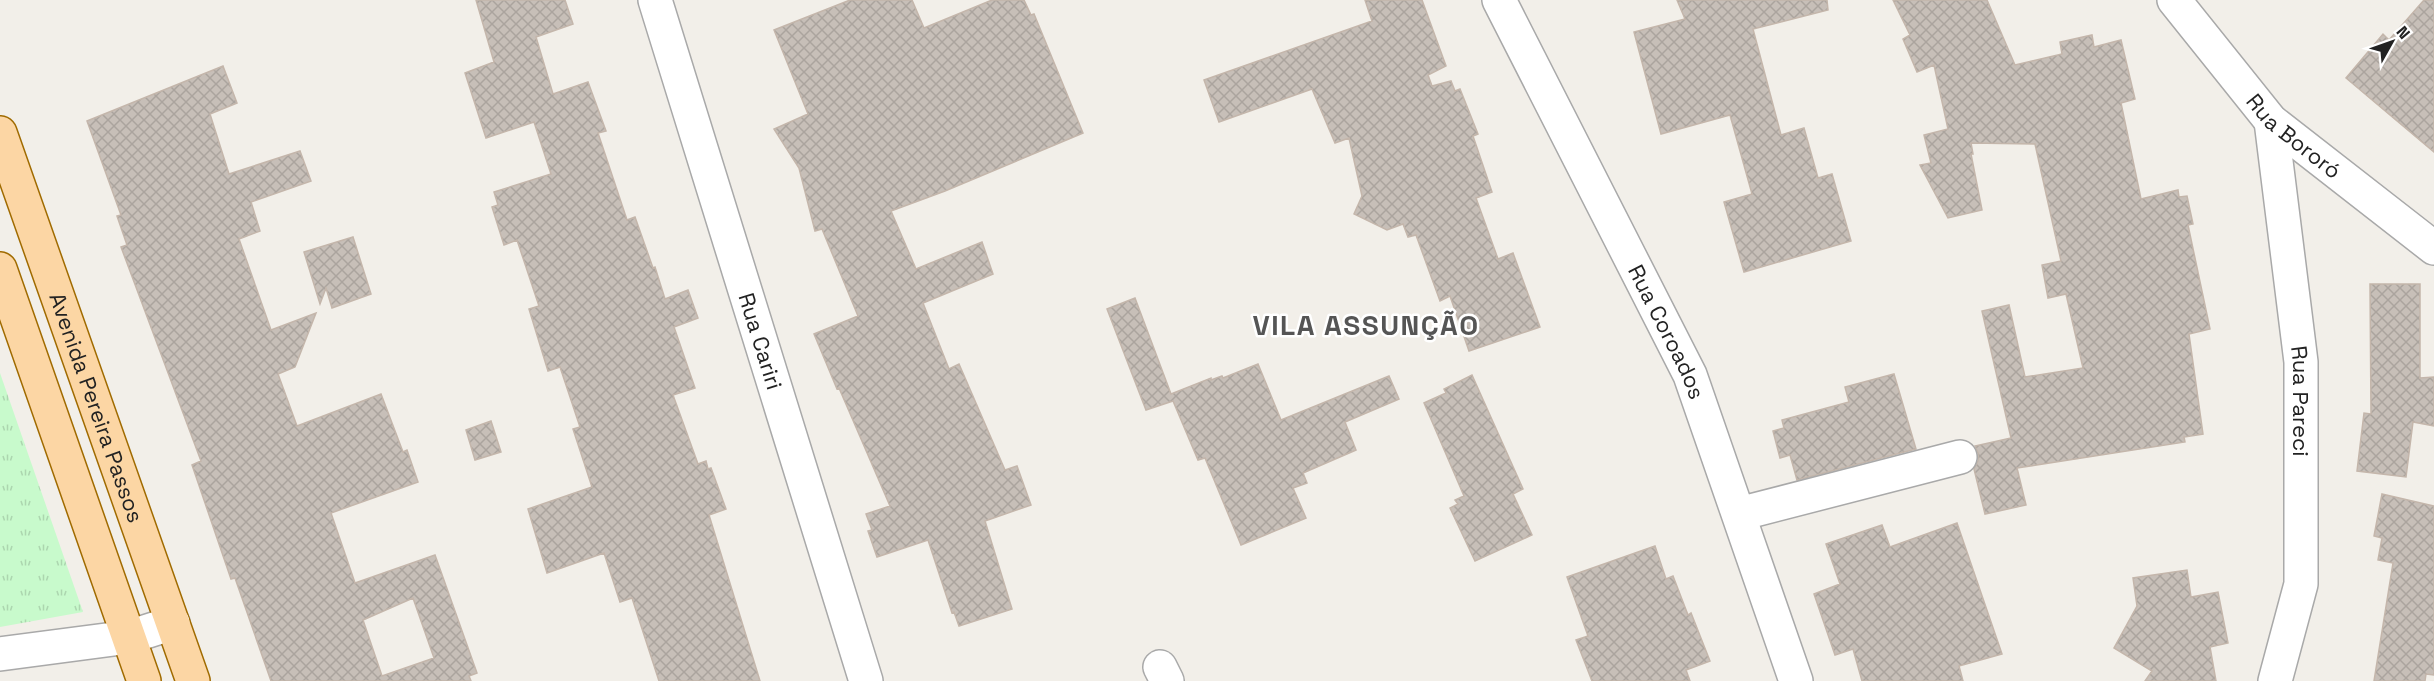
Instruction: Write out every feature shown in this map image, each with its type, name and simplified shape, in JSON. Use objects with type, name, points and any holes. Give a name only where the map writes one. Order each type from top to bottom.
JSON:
[{"type":"main road","name":"Avenida Pereira Passos","points":[[0,133],[193,681]]},
{"type":"main road","name":"Avenida Pereira Passos","points":[[0,269],[144,681]]},
{"type":"street","name":"Rua Cariri","points":[[655,0],[866,681]]},
{"type":"street","name":"Rua Coroados","points":[[1499,0],[1690,375],[1796,681]]},
{"type":"street","name":"Rua Bororó","points":[[2174,0],[2271,121],[2434,248]]},
{"type":"street","name":"Rua Pareci","points":[[2271,121],[2301,362],[2301,584],[2275,681]]},
{"type":"street","points":[[1738,514],[1959,457]]},
{"type":"street","points":[[0,654],[129,637],[173,623]]},
{"type":"green space","points":[[0,373],[83,612],[0,627]]},
{"type":"building","points":[[476,0],[565,0],[573,24],[536,37],[553,94],[588,82],[606,131],[598,133],[627,220],[635,217],[665,299],[688,290],[698,318],[674,327],[695,388],[673,395],[698,464],[706,461],[708,469],[711,468],[726,509],[709,515],[760,681],[659,681],[632,598],[620,602],[604,553],[547,573],[528,509],[592,487],[573,429],[580,427],[560,367],[548,371],[529,309],[539,306],[517,240],[504,245],[492,207],[498,205],[494,192],[551,174],[534,122],[486,138],[465,73],[494,62]]},
{"type":"building","points":[[850,0],[912,0],[924,28],[992,0],[1024,0],[1031,15],[1034,14],[1083,133],[891,211],[916,269],[982,242],[993,274],[923,303],[949,369],[959,364],[1005,470],[1017,466],[1031,505],[985,521],[1012,609],[959,626],[954,612],[952,613],[928,540],[877,557],[868,531],[872,530],[866,514],[890,506],[814,334],[858,316],[822,229],[815,231],[799,168],[774,129],[808,114],[774,30]]},
{"type":"building","points":[[1365,0],[1422,0],[1446,66],[1428,75],[1432,86],[1451,81],[1455,91],[1460,89],[1478,134],[1473,136],[1492,192],[1476,198],[1498,259],[1513,253],[1540,327],[1469,351],[1450,296],[1440,301],[1416,235],[1408,237],[1403,224],[1387,230],[1354,214],[1362,196],[1349,138],[1335,143],[1312,89],[1219,122],[1204,80],[1372,21]]},
{"type":"building","points":[[1677,0],[1827,0],[1828,10],[1753,29],[1781,135],[1804,128],[1818,178],[1832,174],[1851,241],[1744,272],[1724,202],[1752,194],[1730,115],[1661,134],[1634,32],[1685,19]]},
{"type":"building","points":[[1893,0],[1987,0],[2015,65],[2062,54],[2060,42],[2092,35],[2094,47],[2121,40],[2135,99],[2121,103],[2141,199],[2178,190],[2179,197],[2187,196],[2193,224],[2188,225],[2210,329],[2189,334],[2203,434],[2184,437],[2185,442],[2017,468],[2026,505],[1985,514],[1974,469],[1978,461],[1975,446],[2011,438],[1982,311],[2009,305],[2025,377],[2083,368],[2066,294],[2048,298],[2042,265],[2061,261],[2035,144],[1971,143],[1982,210],[1948,218],[1920,165],[1931,163],[1924,135],[1948,129],[1934,65],[1917,72],[1903,39],[1910,35]]},
{"type":"building","points":[[2424,0],[2434,0],[2434,152],[2346,78],[2383,34],[2389,40]]},
{"type":"building","points":[[223,66],[237,103],[210,114],[229,174],[300,151],[311,181],[251,202],[260,231],[239,239],[271,330],[316,313],[295,367],[278,374],[297,426],[381,394],[403,452],[407,450],[418,482],[331,513],[355,583],[435,555],[477,673],[469,676],[471,681],[271,681],[235,578],[231,579],[192,465],[201,461],[121,247],[127,245],[117,216],[121,215],[87,121]],"holes":[[[413,598],[434,658],[382,676],[363,620]]]},
{"type":"building","points":[[353,237],[371,294],[332,308],[326,288],[320,304],[304,252]]},
{"type":"building","points":[[2370,284],[2420,284],[2420,378],[2434,377],[2434,426],[2413,422],[2406,477],[2357,471],[2364,413],[2371,414]]},
{"type":"building","points":[[1135,298],[1171,394],[1211,378],[1211,380],[1222,376],[1223,378],[1258,364],[1281,420],[1389,376],[1399,399],[1345,422],[1356,450],[1303,473],[1307,483],[1293,488],[1306,518],[1241,545],[1205,458],[1198,460],[1173,401],[1146,410],[1107,309]]},
{"type":"building","points":[[1894,374],[1916,449],[1797,480],[1790,455],[1780,458],[1773,431],[1784,428],[1782,420],[1849,402],[1845,387]]},
{"type":"building","points":[[1472,375],[1523,489],[1513,494],[1532,535],[1475,561],[1450,508],[1458,504],[1455,500],[1464,496],[1424,403],[1446,393],[1444,389]]},
{"type":"building","points":[[491,421],[501,452],[475,460],[466,430]]},
{"type":"building","points":[[2382,494],[2434,506],[2434,675],[2426,674],[2425,681],[2374,681],[2393,563],[2378,560],[2382,538],[2374,536]]},
{"type":"building","points":[[1957,523],[2002,654],[1959,666],[1963,681],[1862,681],[1853,649],[1835,655],[1814,594],[1840,584],[1826,544],[1882,525],[1890,547]]},
{"type":"building","points":[[1655,546],[1666,579],[1673,576],[1688,615],[1691,613],[1710,661],[1686,670],[1690,681],[1592,681],[1576,640],[1588,636],[1567,577]]},
{"type":"building","points":[[2187,570],[2191,597],[2218,592],[2228,643],[2210,647],[2216,681],[2145,681],[2152,671],[2114,648],[2137,606],[2133,578]]},
{"type":"district","name":"VILA ASSUNÇÃO","points":[[1366,325]]}]
